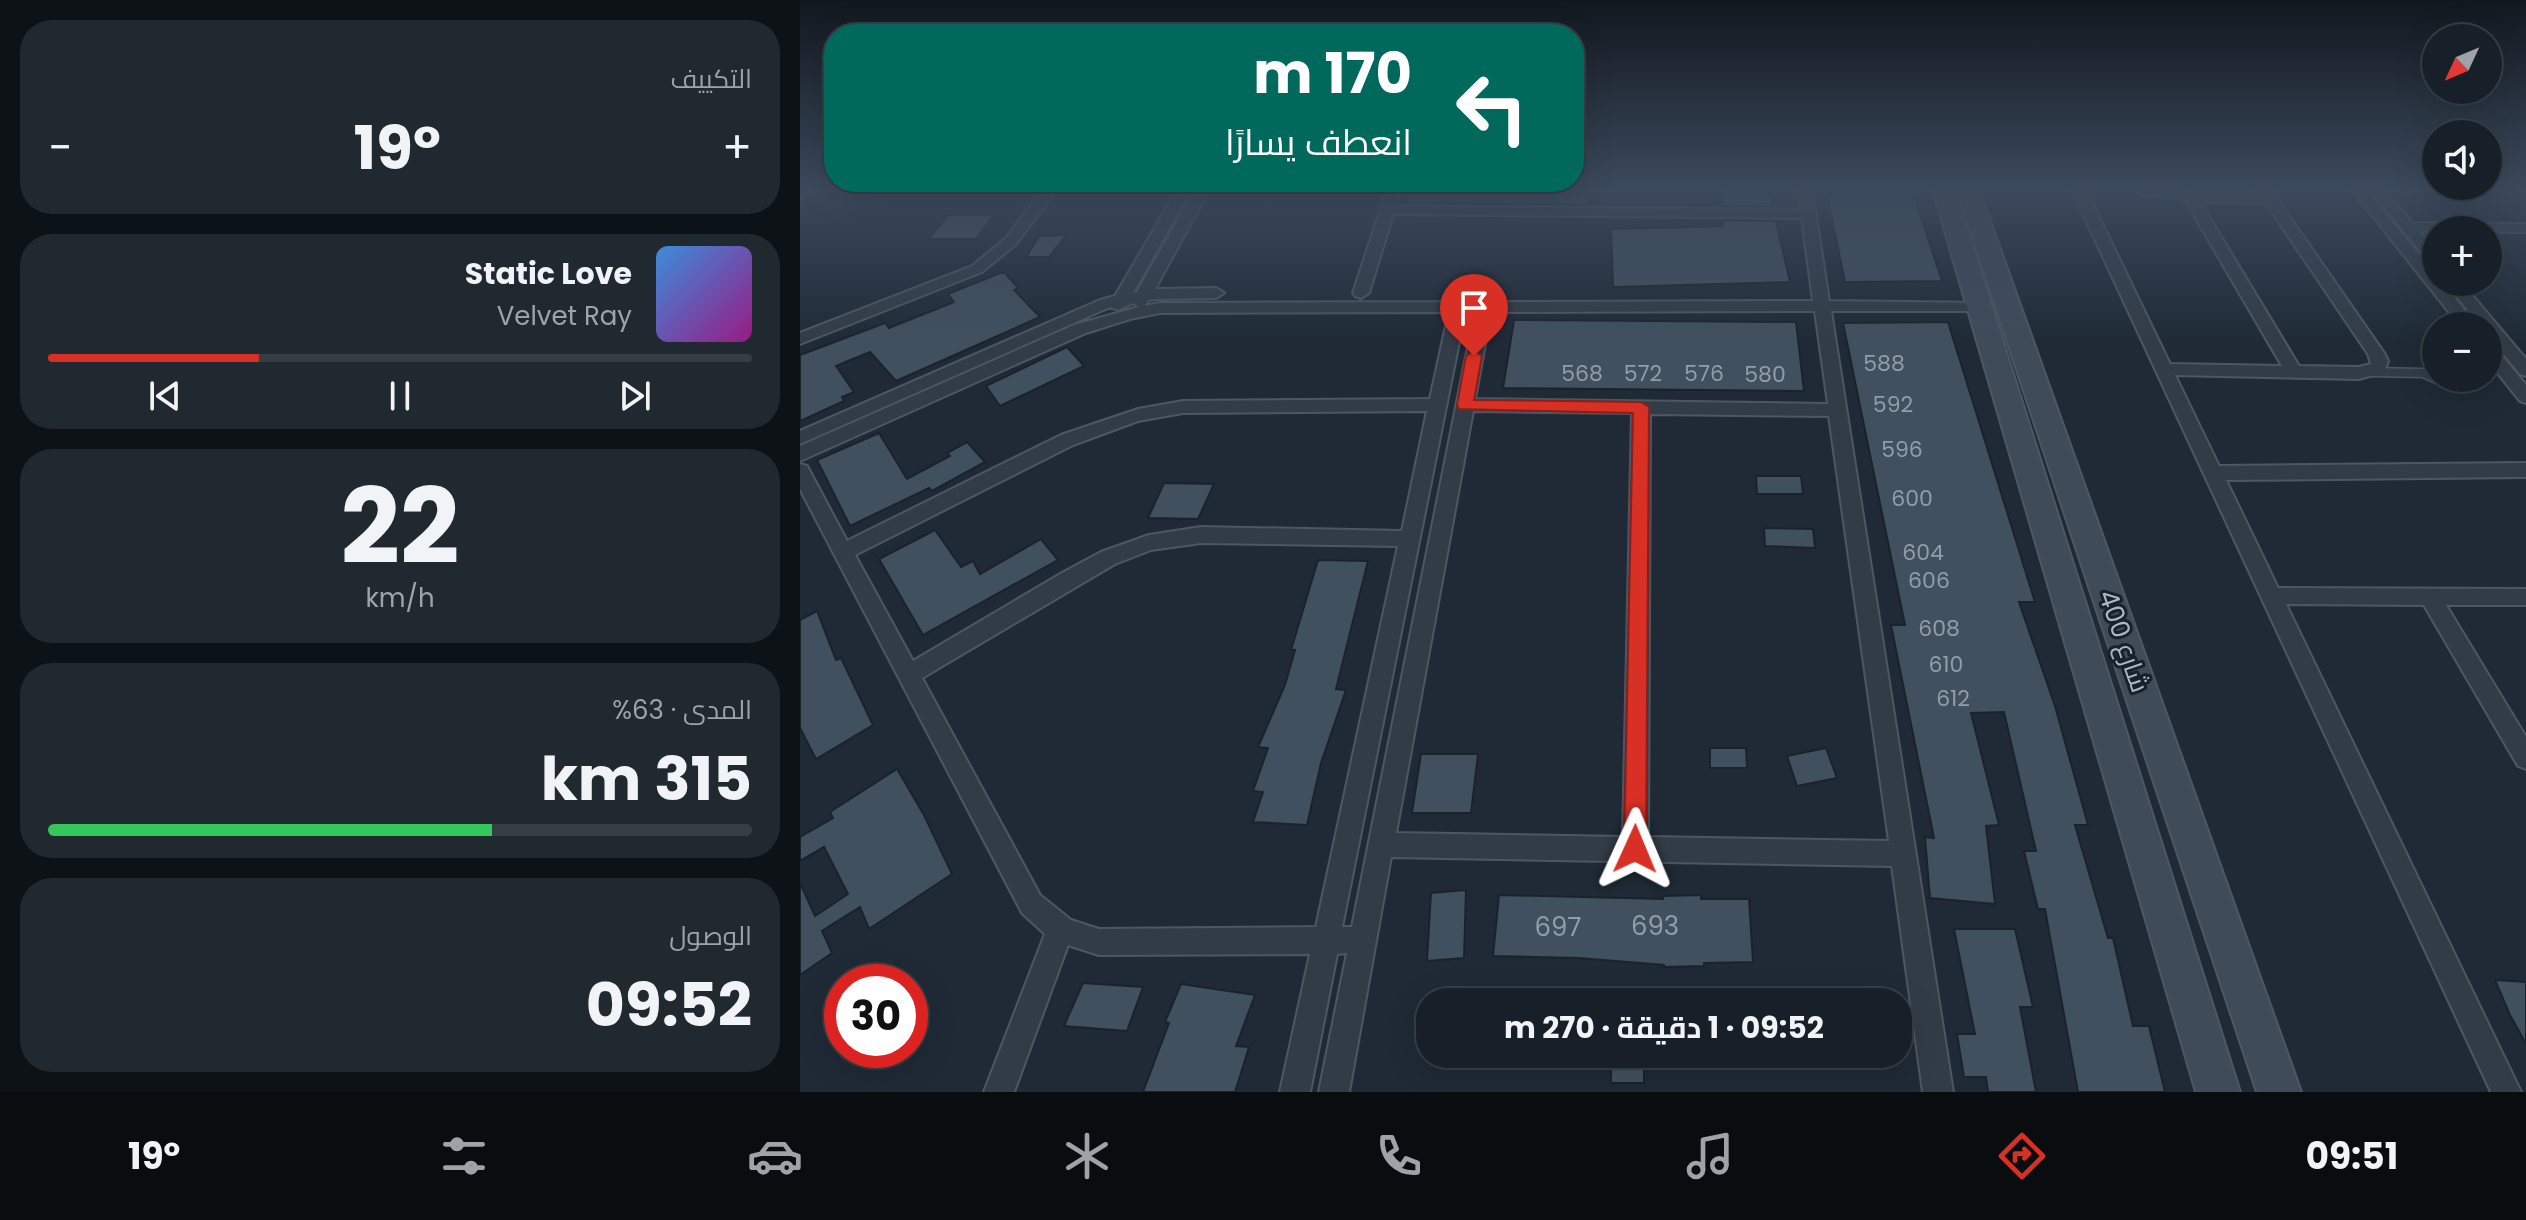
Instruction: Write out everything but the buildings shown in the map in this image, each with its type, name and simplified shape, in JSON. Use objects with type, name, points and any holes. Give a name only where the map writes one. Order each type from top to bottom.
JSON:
[{"type":"street","points":[[800,339],[977,269],[1011,241]]},
{"type":"street","points":[[1110,318],[1155,241]]},
{"type":"street","points":[[1134,312],[1174,241]]},
{"type":"street","points":[[1361,293],[1378,241]]},
{"type":"street","points":[[1813,241],[1938,1092]]},
{"type":"street","name":"شارع 400","points":[[1964,241],[2279,1092]]},
{"type":"street","name":"شارع 400","points":[[1977,241],[1987,297],[2218,1092]]},
{"type":"street","points":[[2103,241],[2506,1092]]},
{"type":"street","points":[[2215,241],[2294,372]]},
{"type":"street","points":[[2163,369],[2369,372],[2378,368],[2380,361],[2376,353],[2299,241]]},
{"type":"street","points":[[2400,241],[2458,312]]},
{"type":"street","points":[[800,438],[1056,323],[1121,299],[1144,295],[1361,293],[1460,300]]},
{"type":"street","points":[[2465,296],[2526,370]]},
{"type":"street","points":[[800,454],[1080,329],[1134,312],[1185,307],[1460,300],[1987,297]]},
{"type":"street","points":[[1295,1092],[1460,300]]},
{"type":"street","points":[[1334,1092],[1484,300]]},
{"type":"street","points":[[2502,367],[2526,397]]},
{"type":"street","points":[[843,552],[1085,431],[1143,413],[1183,407],[1438,405]]},
{"type":"street","points":[[1465,405],[1838,410]]},
{"type":"street","points":[[1635,849],[1641,407]]},
{"type":"street","points":[[2213,473],[2526,470]]},
{"type":"street","points":[[800,471],[1031,904],[1045,920],[1060,930],[1099,942],[1363,940]]},
{"type":"street","points":[[909,675],[1088,569],[1149,543],[1201,535],[1410,539]]},
{"type":"street","points":[[2271,596],[2526,597]]},
{"type":"street","points":[[2430,597],[2520,737],[2526,758]]},
{"type":"street","points":[[1381,845],[1903,854]]},
{"type":"street","points":[[999,1092],[1060,930]]},
{"type":"lane","points":[[2369,372],[2422,373]]},
{"type":"route","points":[[1474,356],[1465,405],[1641,407],[1635,849]]}]
